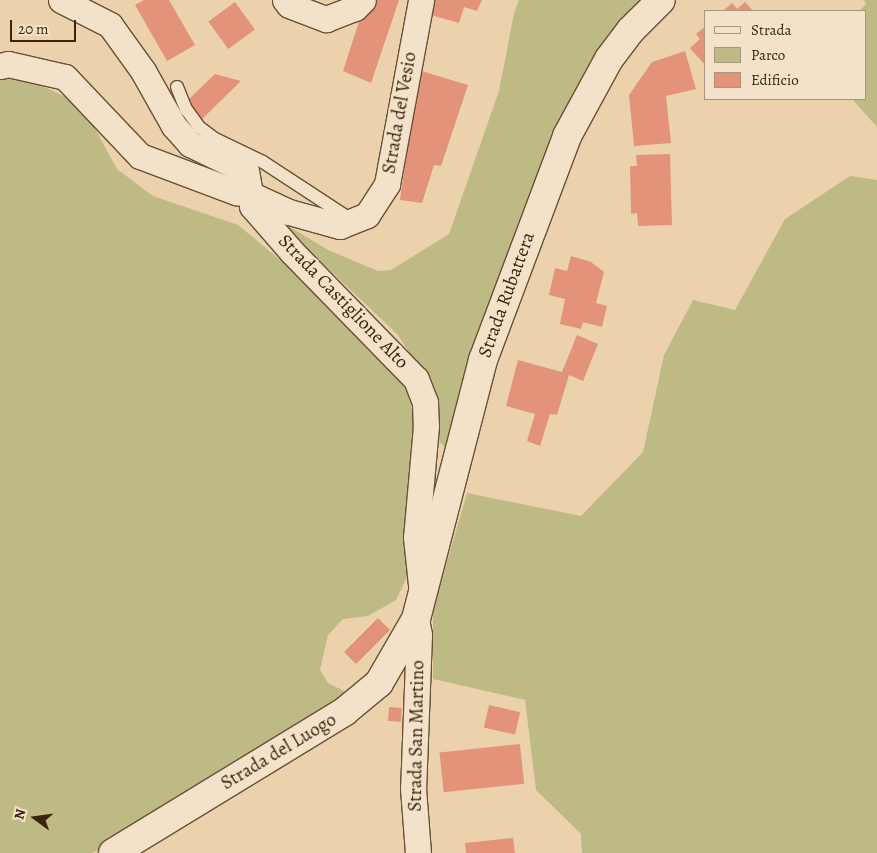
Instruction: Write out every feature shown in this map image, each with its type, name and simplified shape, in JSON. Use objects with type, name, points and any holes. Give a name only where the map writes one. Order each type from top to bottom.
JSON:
[{"type":"street","points":[[61,0],[110,25],[144,71],[174,126],[190,144],[246,171],[250,194]]},
{"type":"street","points":[[284,0],[289,5],[326,19],[355,8],[363,0]]},
{"type":"street","name":"Strada del Vesio","points":[[355,222],[367,215],[387,184],[421,0]]},
{"type":"street","name":"Strada Rubattera","points":[[419,607],[483,360],[567,136],[608,59],[661,0]]},
{"type":"street","points":[[0,66],[8,64],[65,77],[140,156],[236,192],[250,194],[289,212],[340,226],[355,222]]},
{"type":"street","name":"Strada Castiglione Alto","points":[[250,194],[252,206],[292,252],[416,379],[425,402],[426,426],[416,537],[419,607]]},
{"type":"street","name":"Strada del Luogo","points":[[113,853],[344,712],[379,683],[419,607]]},
{"type":"street","name":"Strada San Martino","points":[[418,853],[413,788],[419,607]]},
{"type":"lane","points":[[177,87],[186,109],[199,127],[214,139],[263,162],[355,222]]},
{"type":"green space","points":[[519,0],[646,0],[607,36],[581,83],[447,450],[439,441],[439,414],[433,390],[398,335],[275,218],[328,250],[378,271],[391,270],[449,234],[499,91],[514,13]]},
{"type":"green space","points":[[864,0],[877,0],[877,127],[853,100],[867,100],[867,10],[860,10],[866,4]]},
{"type":"green space","points":[[0,77],[31,81],[64,96],[92,123],[117,169],[153,196],[238,225],[284,263],[323,303],[384,353],[407,382],[413,417],[417,468],[405,515],[408,575],[396,600],[368,616],[343,619],[328,635],[320,670],[328,683],[356,697],[253,762],[92,853],[0,853]]},
{"type":"green space","points":[[850,176],[877,180],[877,853],[582,853],[581,834],[536,790],[525,700],[433,679],[433,610],[467,493],[581,516],[643,452],[664,355],[693,300],[735,310],[785,219]]},
{"type":"building","points":[[144,0],[169,0],[195,45],[167,61],[135,5]]},
{"type":"building","points":[[374,0],[399,0],[371,83],[343,71],[365,3]]},
{"type":"building","points":[[422,0],[482,0],[477,11],[464,7],[459,23],[420,12]]},
{"type":"building","points":[[235,2],[255,30],[228,49],[208,21]]},
{"type":"building","points":[[745,2],[752,10],[724,10],[732,3],[737,9]]},
{"type":"building","points":[[704,28],[704,64],[690,48],[700,39],[696,34]]},
{"type":"building","points":[[685,51],[696,89],[666,96],[671,143],[634,146],[629,95],[652,62]]},
{"type":"building","points":[[418,70],[468,85],[441,166],[434,165],[422,203],[400,200]]},
{"type":"building","points":[[215,74],[241,81],[201,120],[186,102]]},
{"type":"building","points":[[670,154],[672,225],[638,226],[637,213],[631,214],[630,166],[637,166],[636,155]]},
{"type":"building","points":[[571,256],[591,262],[604,272],[596,303],[607,306],[602,327],[583,322],[581,329],[560,324],[565,299],[549,295],[555,268],[567,271]]},
{"type":"building","points":[[577,335],[598,344],[583,381],[569,375],[557,415],[550,414],[540,446],[527,441],[535,414],[506,406],[518,360],[562,372]]},
{"type":"building","points":[[378,618],[390,630],[356,664],[344,652]]},
{"type":"building","points":[[489,705],[520,712],[515,735],[484,727]]},
{"type":"building","points":[[389,707],[402,708],[401,722],[388,721]]},
{"type":"building","points":[[520,744],[524,784],[444,792],[439,752]]},
{"type":"building","points":[[513,838],[515,853],[466,853],[465,843]]}]
